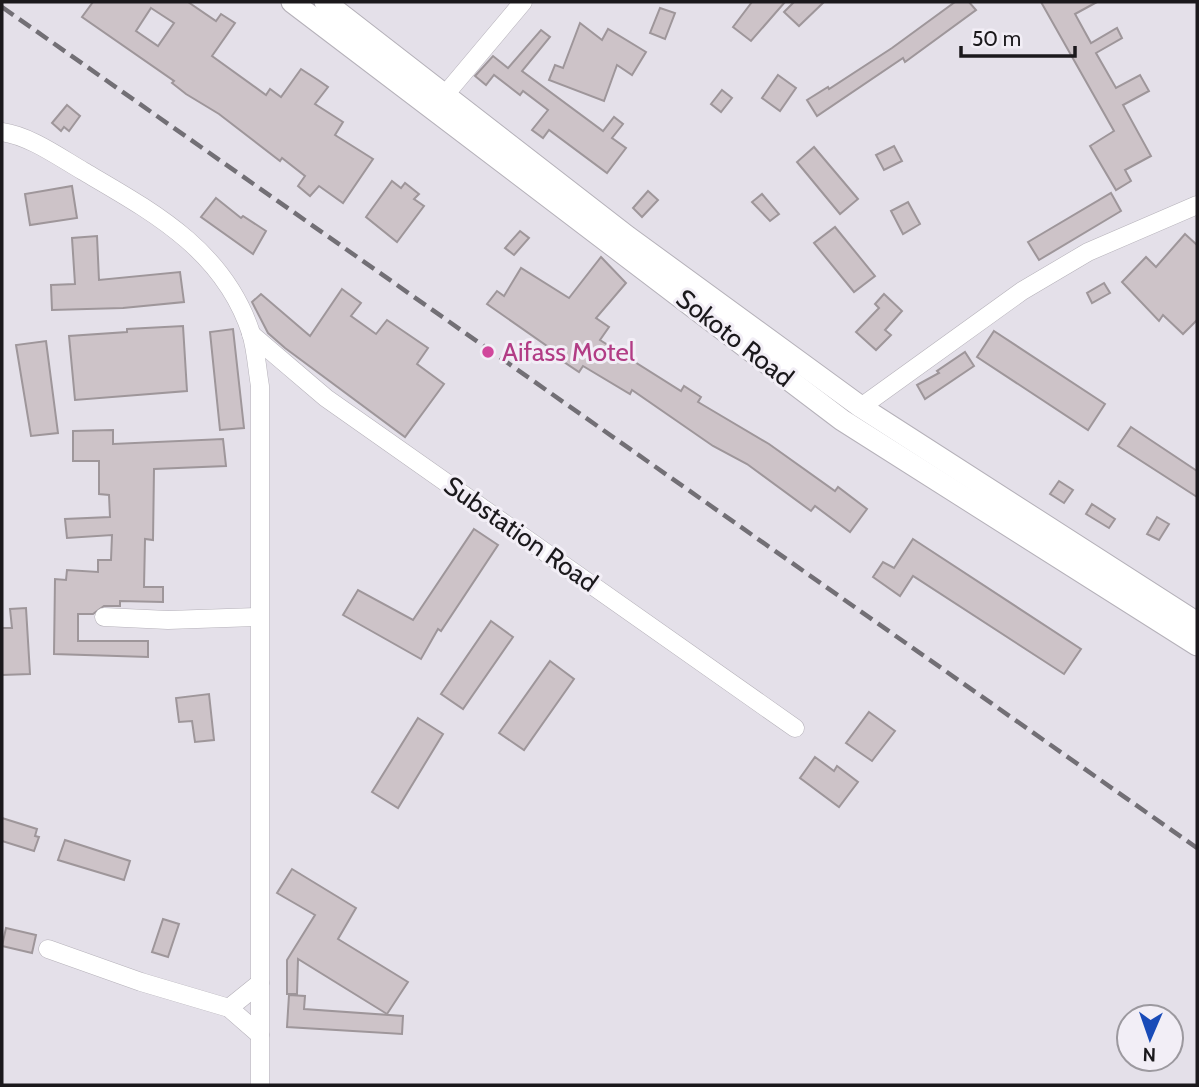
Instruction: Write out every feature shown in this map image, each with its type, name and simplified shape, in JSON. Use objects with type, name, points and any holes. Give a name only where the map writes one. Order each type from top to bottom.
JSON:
[{"type":"main road","name":"Sokoto Road","points":[[292,2],[842,420],[1197,645]]},
{"type":"main road","name":"Sokoto Road","points":[[325,2],[628,237],[861,407],[1197,623]]},
{"type":"street","points":[[444,96],[523,2]]},
{"type":"street","points":[[3,129],[41,147],[161,217],[202,252],[232,293],[251,334],[260,386],[260,1085]]},
{"type":"street","points":[[861,407],[1023,290],[1088,252],[1197,205]]},
{"type":"street","name":"Substation Road","points":[[251,334],[326,398],[796,728]]},
{"type":"street","points":[[104,617],[167,620],[259,617]]},
{"type":"street","points":[[48,949],[141,982],[229,1008],[260,1035]]},
{"type":"street","points":[[229,1008],[260,983]]},
{"type":"building","points":[[93,2],[188,2],[216,21],[221,14],[235,23],[212,56],[266,95],[270,89],[281,97],[301,69],[328,87],[315,104],[343,122],[335,135],[373,159],[343,203],[319,186],[310,196],[298,186],[305,176],[282,158],[280,161],[219,114],[186,94],[172,83],[174,81],[82,17]],"holes":[[[151,8],[174,23],[158,46],[136,31]]]},
{"type":"building","points":[[752,2],[785,2],[751,41],[733,27]]},
{"type":"building","points":[[794,2],[824,2],[799,26],[784,12]]},
{"type":"building","points":[[955,2],[969,2],[976,10],[905,62],[903,58],[817,116],[807,100],[892,48]]},
{"type":"building","points":[[1041,2],[1097,2],[1075,14],[1091,43],[1117,28],[1122,38],[1096,53],[1116,88],[1140,75],[1149,91],[1123,105],[1151,156],[1125,170],[1131,181],[1116,190],[1090,146],[1114,131]]},
{"type":"building","points":[[660,8],[675,13],[665,39],[650,33]]},
{"type":"building","points":[[580,23],[602,40],[608,29],[646,52],[632,75],[617,65],[604,101],[549,80],[555,65],[563,68]]},
{"type":"building","points":[[541,30],[550,37],[522,71],[603,131],[614,117],[623,124],[612,138],[626,148],[607,173],[549,130],[543,138],[532,130],[548,110],[523,91],[520,95],[494,75],[486,85],[475,76],[493,56],[508,68]]},
{"type":"building","points":[[778,75],[796,88],[780,111],[762,98]]},
{"type":"building","points":[[722,90],[732,98],[721,112],[711,104]]},
{"type":"building","points":[[67,105],[80,116],[69,131],[64,127],[61,131],[52,123]]},
{"type":"building","points":[[894,146],[902,161],[884,170],[876,155]]},
{"type":"building","points":[[814,147],[858,199],[840,214],[797,162]]},
{"type":"building","points":[[392,181],[401,188],[405,183],[419,194],[414,199],[424,206],[397,242],[366,217]]},
{"type":"building","points":[[72,186],[77,218],[30,225],[25,194]]},
{"type":"building","points":[[648,191],[658,200],[642,217],[633,208]]},
{"type":"building","points":[[1111,193],[1121,211],[1039,260],[1028,242]]},
{"type":"building","points":[[762,194],[779,214],[770,221],[752,202]]},
{"type":"building","points":[[216,198],[241,218],[243,216],[266,231],[253,254],[201,217]]},
{"type":"building","points":[[908,202],[920,224],[903,234],[891,211]]},
{"type":"building","points":[[835,227],[875,276],[854,292],[814,243]]},
{"type":"building","points":[[520,231],[529,238],[514,255],[505,248]]},
{"type":"building","points":[[1185,234],[1197,245],[1197,320],[1183,334],[1163,315],[1159,321],[1122,282],[1146,257],[1156,267]]},
{"type":"building","points":[[97,236],[99,280],[180,272],[184,302],[123,308],[52,310],[51,285],[75,284],[72,238]]},
{"type":"building","points":[[601,257],[626,283],[596,318],[609,327],[600,340],[681,391],[684,386],[701,397],[698,402],[769,444],[835,491],[838,487],[867,509],[850,532],[815,506],[811,511],[747,464],[713,446],[632,390],[630,394],[583,366],[579,372],[555,356],[557,353],[487,304],[497,291],[504,296],[521,268],[569,298]]},
{"type":"building","points":[[1104,283],[1110,293],[1092,303],[1087,293]]},
{"type":"building","points":[[342,289],[361,303],[351,316],[376,334],[387,320],[428,348],[417,364],[444,384],[405,437],[268,333],[252,302],[261,294],[310,336]]},
{"type":"building","points":[[884,294],[902,311],[885,330],[891,335],[876,350],[856,332],[879,308],[875,304]]},
{"type":"building","points":[[183,326],[187,391],[75,400],[69,336]]},
{"type":"building","points":[[233,329],[244,428],[220,430],[210,332]]},
{"type":"building","points":[[994,331],[1105,404],[1088,430],[977,357]]},
{"type":"building","points":[[46,341],[58,433],[31,436],[16,345]]},
{"type":"building","points":[[965,352],[974,366],[925,399],[917,385],[939,373],[937,371]]},
{"type":"building","points":[[1131,427],[1197,471],[1197,497],[1118,446]]},
{"type":"building","points":[[113,430],[113,444],[223,439],[226,466],[154,469],[153,540],[145,539],[144,587],[163,587],[163,602],[120,601],[120,606],[104,606],[93,614],[78,614],[78,641],[148,641],[148,657],[54,654],[55,579],[66,580],[67,570],[98,572],[98,560],[111,560],[112,535],[67,538],[65,519],[110,517],[109,495],[99,494],[99,461],[73,461],[73,431]]},
{"type":"building","points":[[1059,481],[1073,490],[1064,503],[1050,494]]},
{"type":"building","points":[[1092,504],[1115,519],[1109,528],[1086,514]]},
{"type":"building","points":[[1157,517],[1169,524],[1159,540],[1147,534]]},
{"type":"building","points":[[474,529],[498,545],[441,631],[438,629],[421,659],[343,615],[358,590],[413,620]]},
{"type":"building","points":[[913,539],[1081,649],[1064,674],[913,576],[900,596],[873,577],[883,562],[894,568]]},
{"type":"building","points":[[26,608],[30,674],[2,675],[2,628],[12,628],[10,609]]},
{"type":"building","points":[[491,621],[513,637],[463,709],[441,694]]},
{"type":"building","points":[[550,661],[574,679],[524,750],[499,733]]},
{"type":"building","points":[[209,694],[214,740],[195,742],[192,721],[179,722],[176,698]]},
{"type":"building","points":[[869,712],[895,731],[872,761],[846,743]]},
{"type":"building","points":[[418,718],[443,734],[398,808],[372,792]]},
{"type":"building","points":[[815,757],[834,771],[837,766],[858,782],[839,807],[800,778]]},
{"type":"building","points":[[2,818],[37,829],[35,836],[39,837],[34,851],[2,841]]},
{"type":"building","points":[[65,840],[130,861],[124,880],[58,860]]},
{"type":"building","points":[[292,869],[356,908],[338,939],[408,982],[387,1014],[298,959],[297,994],[287,994],[287,960],[315,915],[277,893]]},
{"type":"building","points":[[163,919],[179,924],[168,957],[152,952]]},
{"type":"building","points":[[6,928],[36,935],[32,953],[2,946]]},
{"type":"building","points":[[289,995],[305,996],[304,1009],[403,1016],[402,1034],[287,1027]]},
{"type":"railway","points":[[2,7],[1197,848]]},
{"type":"place","name":"Aifass Motel","points":[[488,352]]}]
